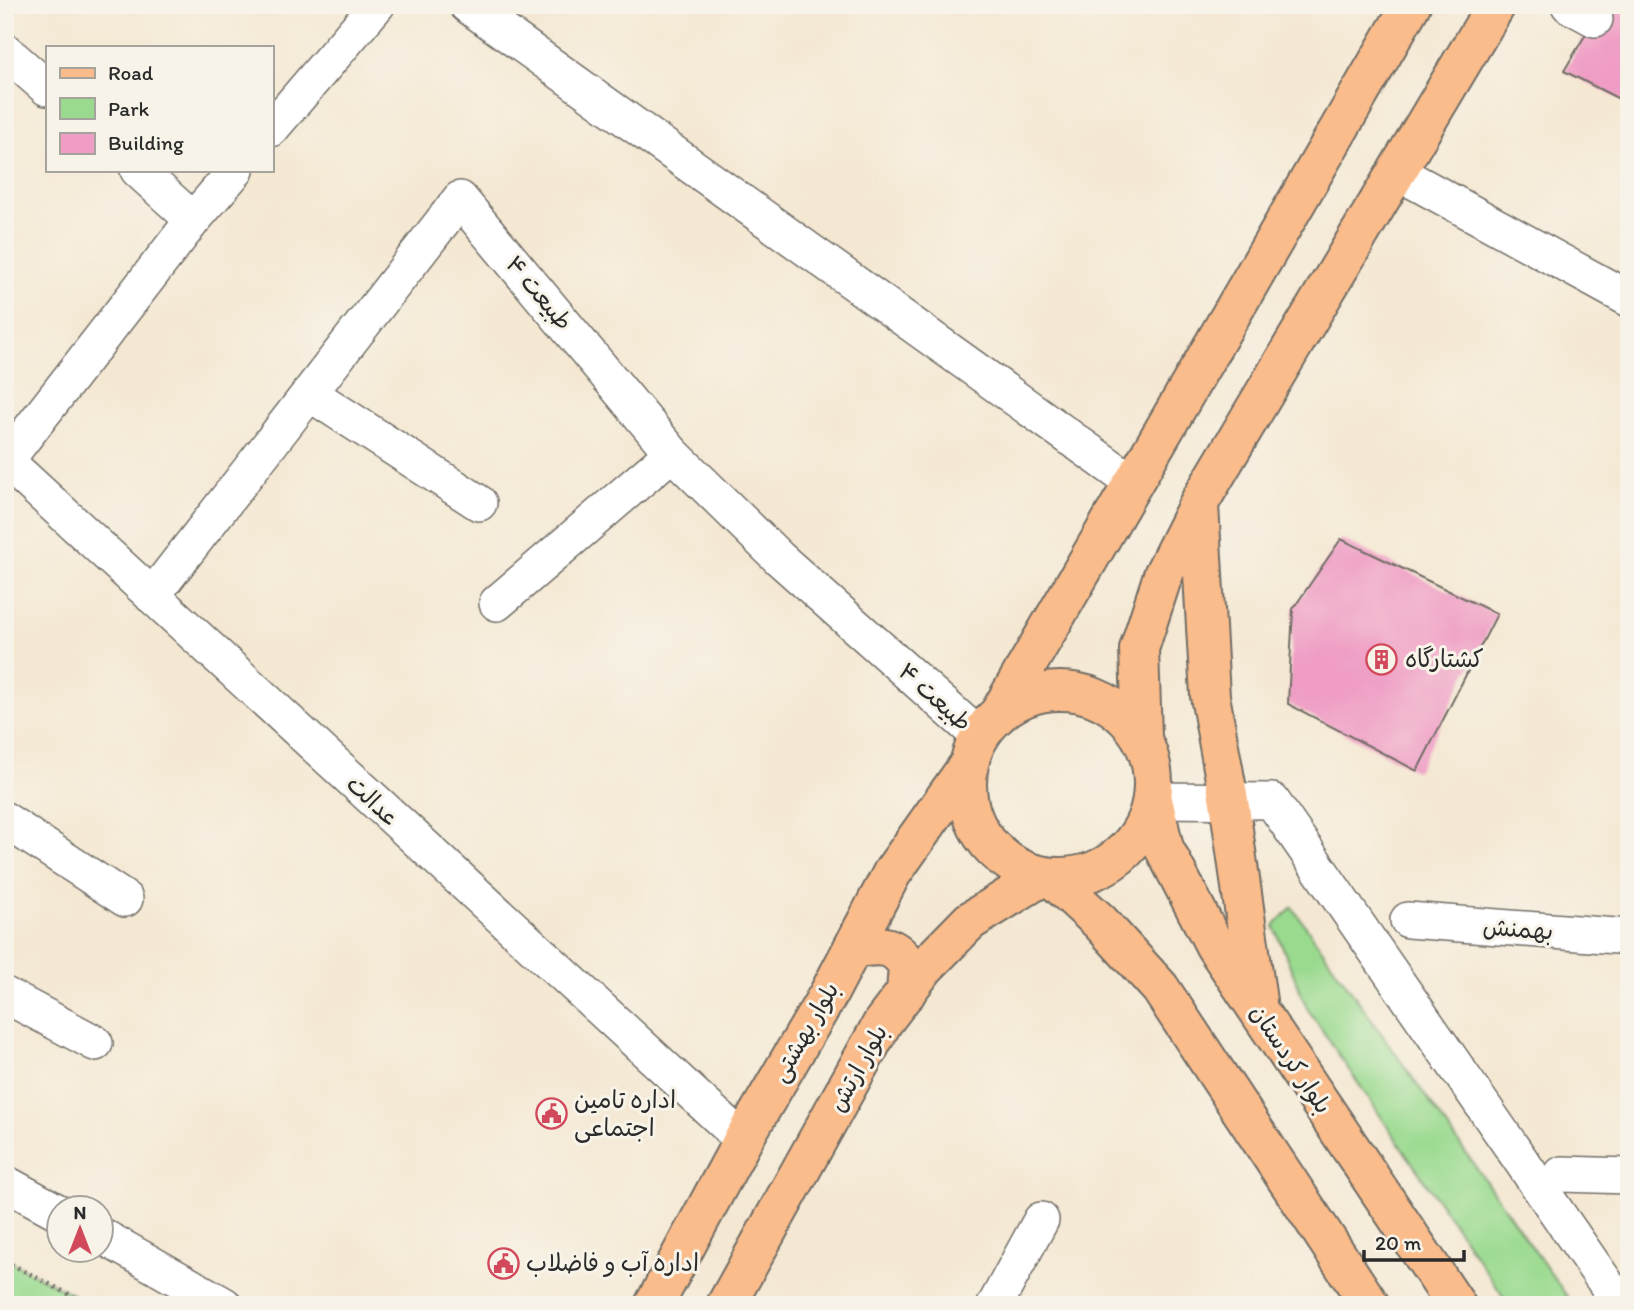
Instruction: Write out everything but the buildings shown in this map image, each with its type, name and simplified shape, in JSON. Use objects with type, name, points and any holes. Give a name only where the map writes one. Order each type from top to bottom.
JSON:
[{"type":"main road","name":"بلوار بهشتی","points":[[654,1305],[892,873],[982,738],[1411,5]]},
{"type":"main road","points":[[1142,736],[1139,649],[1163,575],[1199,503],[1496,5]]},
{"type":"main road","points":[[1199,503],[1210,696],[1229,801],[1258,1010]]},
{"type":"main road","points":[[1060,690],[1092,695],[1121,712],[1142,736],[1151,757],[1153,800],[1144,827],[1128,849],[1106,866],[1080,876],[1048,877],[1015,866],[991,849],[975,824],[967,796],[982,738],[1028,695],[1060,690]]},
{"type":"main road","name":"بلوار کردستان","points":[[1153,800],[1164,848],[1215,946],[1456,1305]]},
{"type":"main road","points":[[1048,877],[1100,922],[1160,988],[1370,1305]]},
{"type":"main road","name":"بلوار ارتش","points":[[737,1301],[883,1022],[970,921],[1048,877]]},
{"type":"main road","points":[[853,948],[883,945],[898,950],[908,965],[906,993]]},
{"type":"street","points":[[273,127],[377,5]]},
{"type":"street","points":[[467,5],[1132,482]]},
{"type":"street","points":[[5,51],[46,87]]},
{"type":"street","points":[[140,172],[193,220]]},
{"type":"street","points":[[6,461],[193,220],[234,172]]},
{"type":"street","points":[[1397,172],[1629,299]]},
{"type":"street","name":"طبیعت ۴","points":[[152,596],[460,199],[672,453],[779,558],[982,738]]},
{"type":"street","points":[[309,393],[479,503]]},
{"type":"street","points":[[497,603],[672,453]]},
{"type":"street","name":"عدالت","points":[[6,461],[743,1140]]},
{"type":"street","points":[[1153,800],[1272,801],[1621,1305]]},
{"type":"street","points":[[5,820],[125,899]]},
{"type":"street","name":"بهمنش","points":[[1408,920],[1629,937]]},
{"type":"street","points":[[5,995],[95,1043]]},
{"type":"street","points":[[1562,1174],[1629,1176]]},
{"type":"street","points":[[5,1183],[46,1205]]},
{"type":"street","points":[[995,1305],[1041,1220]]},
{"type":"street","points":[[116,1244],[224,1305]]},
{"type":"path","points":[[5,1261],[89,1305]]},
{"type":"green space","points":[[1292,907],[1573,1305],[1509,1305],[1307,1008],[1274,926]]},
{"type":"green space","points":[[5,1259],[93,1305],[5,1305]]},
{"type":"place","name":"کشتارگاه","points":[[1382,659]]},
{"type":"place","name":"اداره تامین اجتماعی","points":[[551,1114]]},
{"type":"place","name":"اداره آب و فاضلاب","points":[[503,1263]]}]
